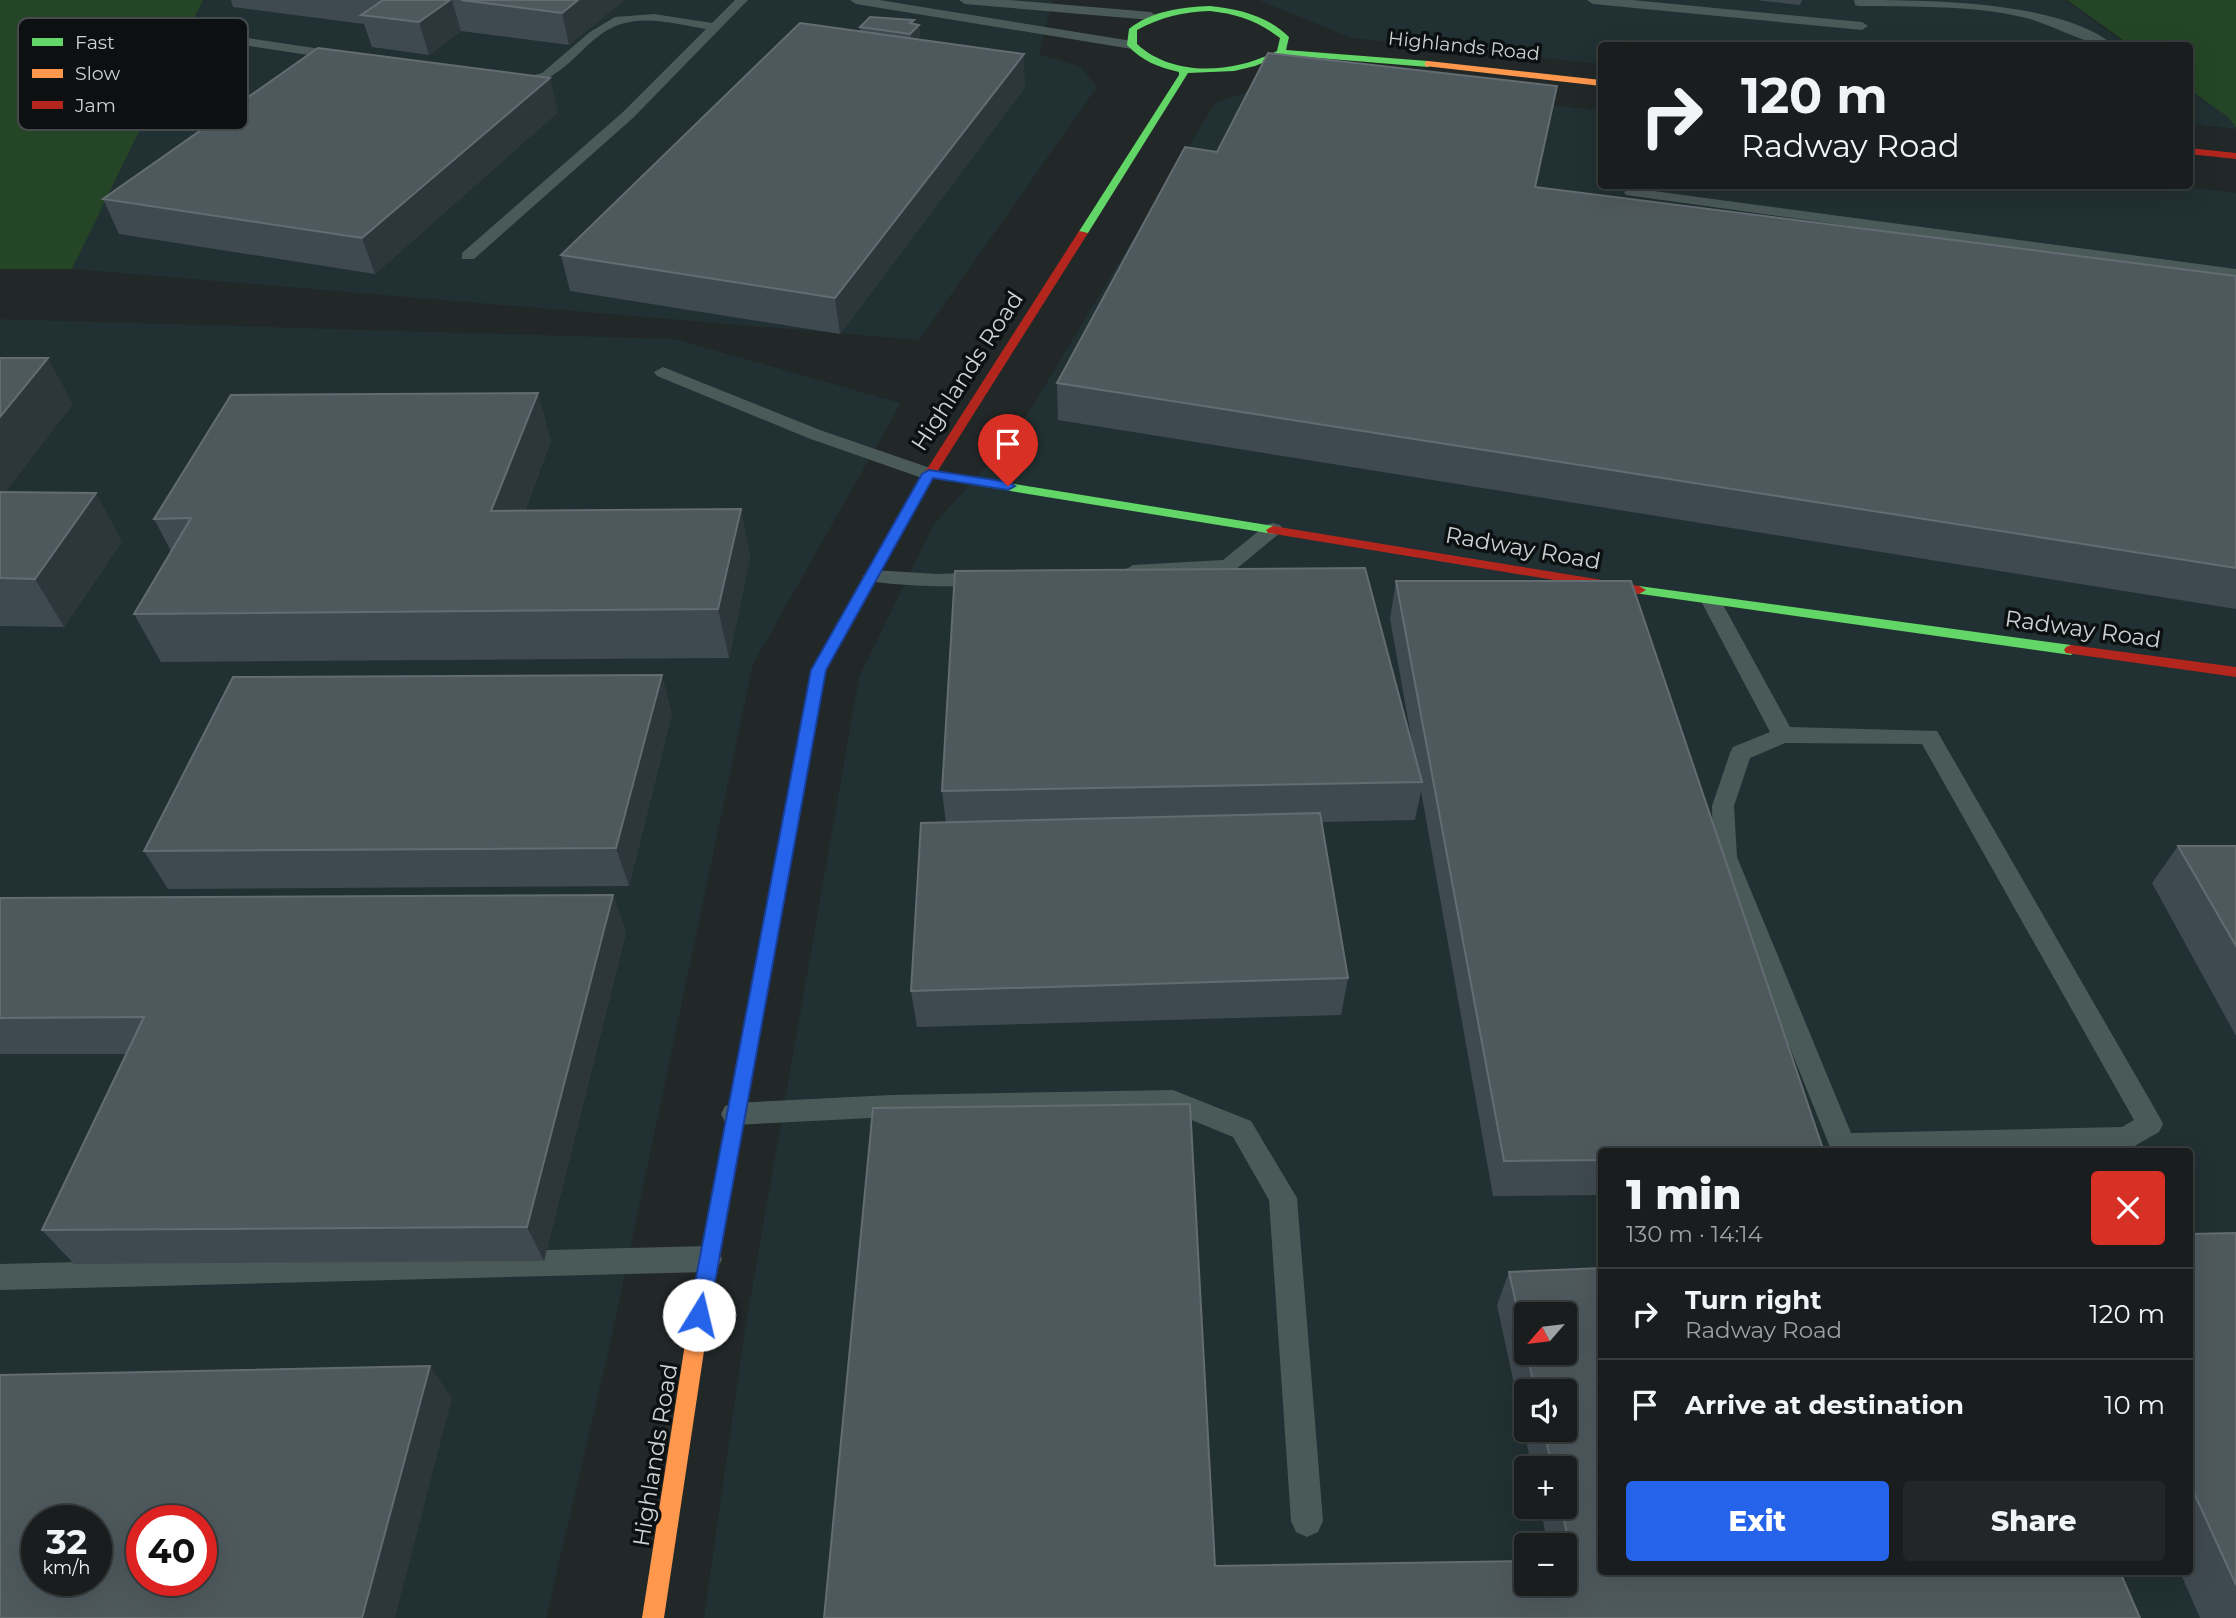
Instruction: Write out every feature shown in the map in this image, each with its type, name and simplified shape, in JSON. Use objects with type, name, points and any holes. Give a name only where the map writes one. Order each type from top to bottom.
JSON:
[{"type":"street","points":[[1132,45],[1133,29],[1151,16],[1180,8],[1215,7],[1248,12],[1273,23],[1285,37],[1280,52]]},
{"type":"street","name":"Highlands Road","points":[[1132,45],[1150,60],[1183,69],[1241,69],[1265,62],[1280,52],[1367,57],[1598,83]]},
{"type":"street","name":"Highlands Road","points":[[653,1618],[708,1259],[819,670],[929,474],[1184,75],[1183,69]]},
{"type":"street","points":[[2193,151],[2236,156]]},
{"type":"street","name":"Radway Road","points":[[929,474],[1711,601],[2236,672]]},
{"type":"lane","points":[[468,256],[628,115],[742,0]]},
{"type":"lane","points":[[856,0],[1132,45]]},
{"type":"lane","points":[[965,0],[1151,16]]},
{"type":"lane","points":[[1593,0],[1862,26]]},
{"type":"lane","points":[[2028,0],[2035,16]]},
{"type":"lane","points":[[1859,2],[1994,8],[2035,16],[2099,42]]},
{"type":"lane","points":[[506,82],[532,84],[542,80],[616,21],[643,18],[715,27]]},
{"type":"lane","points":[[248,41],[349,58]]},
{"type":"lane","points":[[1632,192],[2236,274]]},
{"type":"lane","points":[[663,372],[814,434],[929,474]]},
{"type":"lane","points":[[1117,572],[1228,566],[1273,529]]},
{"type":"lane","points":[[872,576],[937,580],[1007,577]]},
{"type":"lane","points":[[1711,601],[1783,735]]},
{"type":"lane","points":[[1783,735],[1929,736],[2150,1124],[2126,1139],[1842,1145],[1725,857],[1723,806],[1741,753],[1783,735]]},
{"type":"lane","points":[[734,1114],[891,1106],[1173,1101],[1242,1129],[1283,1198],[1307,1521]]},
{"type":"lane","points":[[0,1277],[708,1259]]},
{"type":"shaded area","points":[[203,0],[1053,0],[1039,54],[1081,67],[1097,87],[919,340],[72,269],[140,130],[248,130],[248,18],[194,18]]},
{"type":"shaded area","points":[[1258,0],[2065,0],[2124,42],[1598,42],[1598,64],[1352,38]]},
{"type":"shaded area","points":[[1320,75],[1598,111],[1598,189],[2193,188],[2236,193],[2236,1618],[704,1618],[745,1329],[859,677],[934,524],[1015,435],[1215,103],[1266,86]]},
{"type":"shaded area","points":[[2193,92],[2228,117],[2236,129],[2193,124]]},
{"type":"shaded area","points":[[0,319],[674,339],[901,403],[753,664],[611,1340],[546,1618],[0,1618]]},
{"type":"green space","points":[[0,0],[203,0],[194,18],[18,18],[18,130],[140,130],[72,269],[0,269]]},
{"type":"green space","points":[[2067,0],[2236,0],[2236,128],[2228,117],[2193,92],[2193,42],[2126,42]]},
{"type":"building","points":[[383,0],[450,0],[419,22],[361,15]]},
{"type":"building","points":[[461,0],[578,0],[562,13]]},
{"type":"building","points":[[870,17],[914,20],[910,23],[919,25],[910,34],[860,27]]},
{"type":"building","points":[[800,23],[1024,54],[835,298],[561,255]]},
{"type":"building","points":[[318,48],[550,78],[362,238],[103,199],[201,130],[248,130],[248,97]]},
{"type":"building","points":[[1268,53],[1557,86],[1535,187],[2236,276],[2236,568],[1057,383],[1185,147],[1217,152]]},
{"type":"building","points":[[0,358],[48,358],[0,417]]},
{"type":"building","points":[[538,393],[491,511],[741,509],[718,609],[134,614],[191,518],[154,519],[231,395]]},
{"type":"building","points":[[0,492],[96,493],[35,579],[0,578]]},
{"type":"building","points":[[1365,568],[1422,782],[942,791],[955,571]]},
{"type":"building","points":[[1396,581],[1631,581],[1823,1148],[1598,1148],[1598,1160],[1504,1161]]},
{"type":"building","points":[[662,675],[616,848],[144,851],[233,677]]},
{"type":"building","points":[[1320,813],[1348,978],[911,991],[921,823]]},
{"type":"building","points":[[2178,846],[2236,846],[2236,946]]},
{"type":"building","points":[[613,895],[527,1227],[42,1230],[144,1017],[0,1018],[0,898]]},
{"type":"building","points":[[1190,1104],[1215,1566],[1514,1561],[1514,1596],[1577,1596],[1577,1533],[1567,1533],[1564,1519],[1577,1519],[1577,1456],[1549,1456],[1547,1442],[1577,1442],[1577,1379],[1532,1379],[1530,1365],[1577,1365],[1577,1302],[1516,1302],[1509,1272],[1598,1268],[1598,1575],[2121,1575],[2140,1618],[824,1618],[873,1108]]},
{"type":"building","points":[[2236,1233],[2236,1585],[2193,1491],[2193,1234]]},
{"type":"building","points":[[430,1366],[362,1618],[0,1618],[0,1375]]},
{"type":"traffic: fast","points":[[1281,52],[1285,37],[1251,16],[1231,11],[1189,9],[1169,13],[1133,29],[1132,45],[1142,54],[1163,65],[1179,69],[1216,71],[1252,64],[1281,52],[1428,64]]},
{"type":"traffic: fast","points":[[1083,233],[1184,75],[1183,69]]},
{"type":"traffic: fast","points":[[929,474],[1273,530]]},
{"type":"traffic: fast","points":[[750,1039],[819,670],[926,480]]},
{"type":"traffic: fast","points":[[1639,590],[2071,650]]},
{"type":"traffic: slow","points":[[1428,64],[1598,83]]},
{"type":"traffic: slow","points":[[653,1618],[697,1331]]},
{"type":"traffic: jam","points":[[2193,151],[2236,156]]},
{"type":"traffic: jam","points":[[926,480],[1083,233]]},
{"type":"traffic: jam","points":[[1273,530],[1639,590]]},
{"type":"traffic: jam","points":[[2071,650],[2236,672]]},
{"type":"traffic: jam","points":[[697,1331],[750,1039]]},
{"type":"route","points":[[699,1315],[725,1163],[819,670],[929,474],[1008,486]]}]
